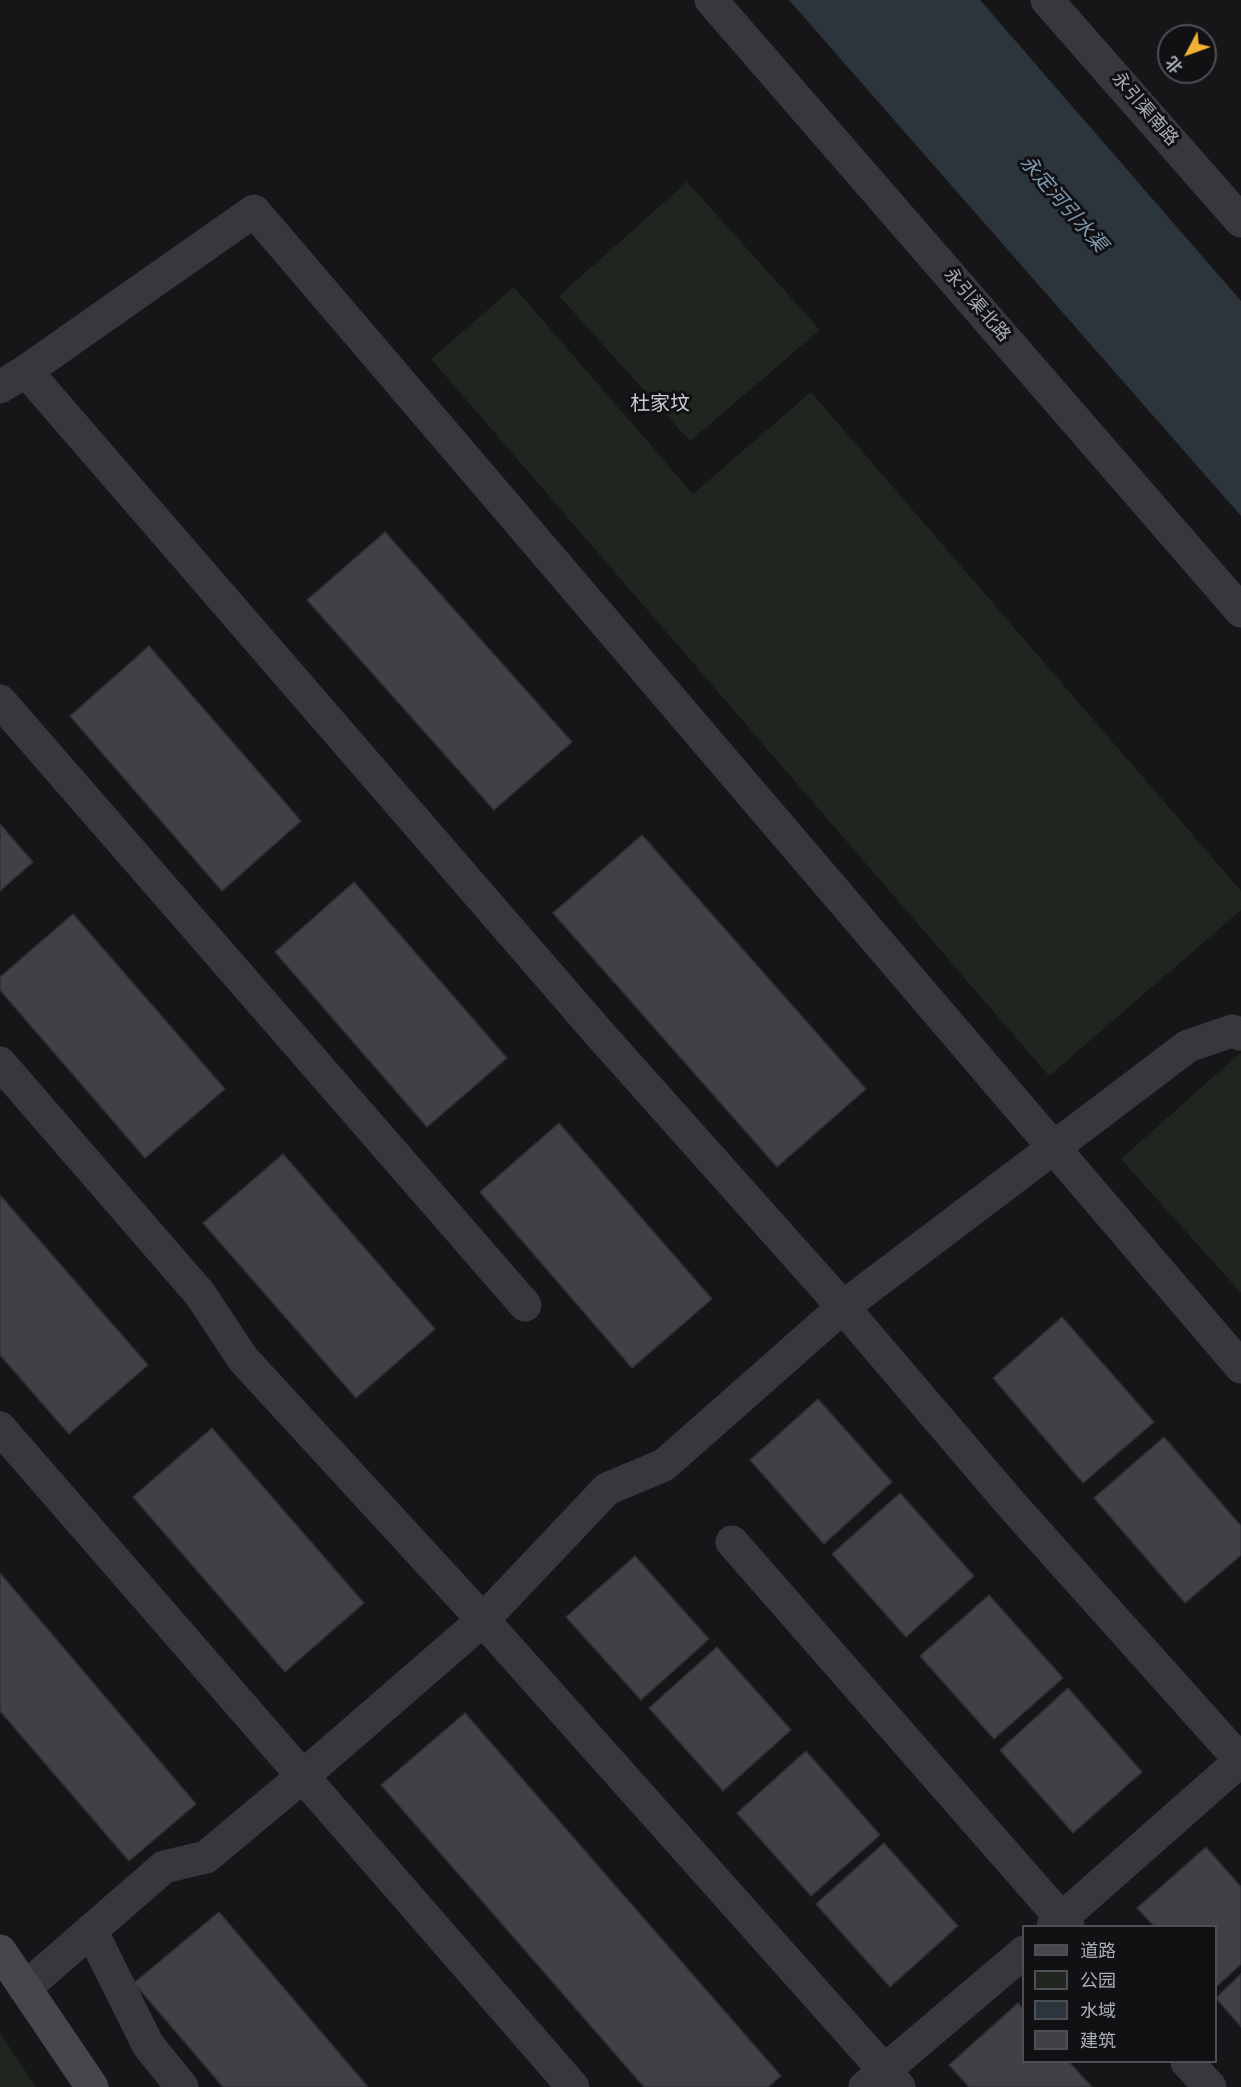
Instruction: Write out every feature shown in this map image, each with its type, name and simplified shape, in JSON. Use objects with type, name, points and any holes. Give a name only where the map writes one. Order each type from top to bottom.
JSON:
[{"type":"street","name":"永引渠北路","points":[[711,0],[1241,611]]},
{"type":"street","name":"永引渠南路","points":[[1047,0],[1241,221]]},
{"type":"street","points":[[732,1542],[1061,1924],[1241,1760],[1011,1504],[843,1307],[13,379],[254,211],[1241,1367]]},
{"type":"street","points":[[0,701],[525,1305]]},
{"type":"street","points":[[25,1988],[164,1867],[206,1857],[303,1776],[483,1620],[607,1489],[664,1465],[843,1307],[1188,1046],[1232,1031],[1241,1034]]},
{"type":"street","points":[[0,1063],[200,1294],[243,1359],[483,1620],[883,2081],[1022,1953]]},
{"type":"street","points":[[0,1428],[573,2087]]},
{"type":"street","points":[[91,1930],[148,2045],[182,2087]]},
{"type":"street","points":[[0,1951],[92,2087]]},
{"type":"street","points":[[1189,2063],[1210,2087]]},
{"type":"green space","points":[[687,182],[820,330],[690,441],[559,296]]},
{"type":"green space","points":[[514,287],[693,494],[811,392],[1241,891],[1241,910],[1049,1076],[431,359]]},
{"type":"green space","points":[[1240,1053],[1241,1055],[1241,1293],[1121,1159]]},
{"type":"green space","points":[[0,2033],[36,2087],[0,2087]]},
{"type":"water","name":"永定河引水渠","points":[[789,0],[980,0],[1241,301],[1241,516]]},
{"type":"building","points":[[385,532],[572,742],[494,810],[307,600]]},
{"type":"building","points":[[149,646],[301,821],[222,891],[70,716]]},
{"type":"building","points":[[0,824],[33,862],[0,891]]},
{"type":"building","points":[[642,835],[866,1089],[777,1167],[553,913]]},
{"type":"building","points":[[354,882],[507,1058],[427,1127],[275,952]]},
{"type":"building","points":[[73,914],[225,1089],[145,1158],[0,990],[0,977]]},
{"type":"building","points":[[559,1123],[712,1299],[632,1368],[480,1192]]},
{"type":"building","points":[[283,1154],[435,1329],[356,1398],[203,1223]]},
{"type":"building","points":[[0,1195],[148,1365],[69,1434],[0,1355]]},
{"type":"building","points":[[1062,1317],[1154,1422],[1083,1483],[993,1378]]},
{"type":"building","points":[[818,1399],[892,1482],[824,1544],[750,1460]]},
{"type":"building","points":[[212,1428],[364,1603],[285,1672],[133,1497]]},
{"type":"building","points":[[1164,1437],[1241,1526],[1241,1555],[1185,1603],[1094,1498]]},
{"type":"building","points":[[900,1493],[974,1576],[906,1637],[832,1554]]},
{"type":"building","points":[[635,1556],[709,1639],[641,1700],[566,1617]]},
{"type":"building","points":[[0,1573],[196,1804],[129,1861],[0,1711]]},
{"type":"building","points":[[989,1595],[1063,1678],[994,1739],[920,1656]]},
{"type":"building","points":[[717,1647],[791,1730],[723,1791],[649,1708]]},
{"type":"building","points":[[1068,1688],[1142,1772],[1073,1833],[1000,1750]]},
{"type":"building","points":[[465,1713],[781,2076],[768,2087],[644,2087],[381,1785]]},
{"type":"building","points":[[806,1751],[880,1835],[811,1896],[737,1813]]},
{"type":"building","points":[[884,1843],[958,1926],[890,1987],[816,1904]]},
{"type":"building","points":[[1206,1847],[1241,1887],[1241,1964],[1217,1986],[1217,1925],[1153,1925],[1137,1908]]},
{"type":"building","points":[[219,1912],[368,2087],[223,2087],[134,1983]]},
{"type":"building","points":[[1241,1974],[1241,2027],[1217,1999]]},
{"type":"building","points":[[1018,2003],[1022,2008],[1022,2063],[1070,2063],[1092,2087],[969,2087],[949,2065]]},
{"type":"district","name":"杜家坟","points":[[660,406]]}]
